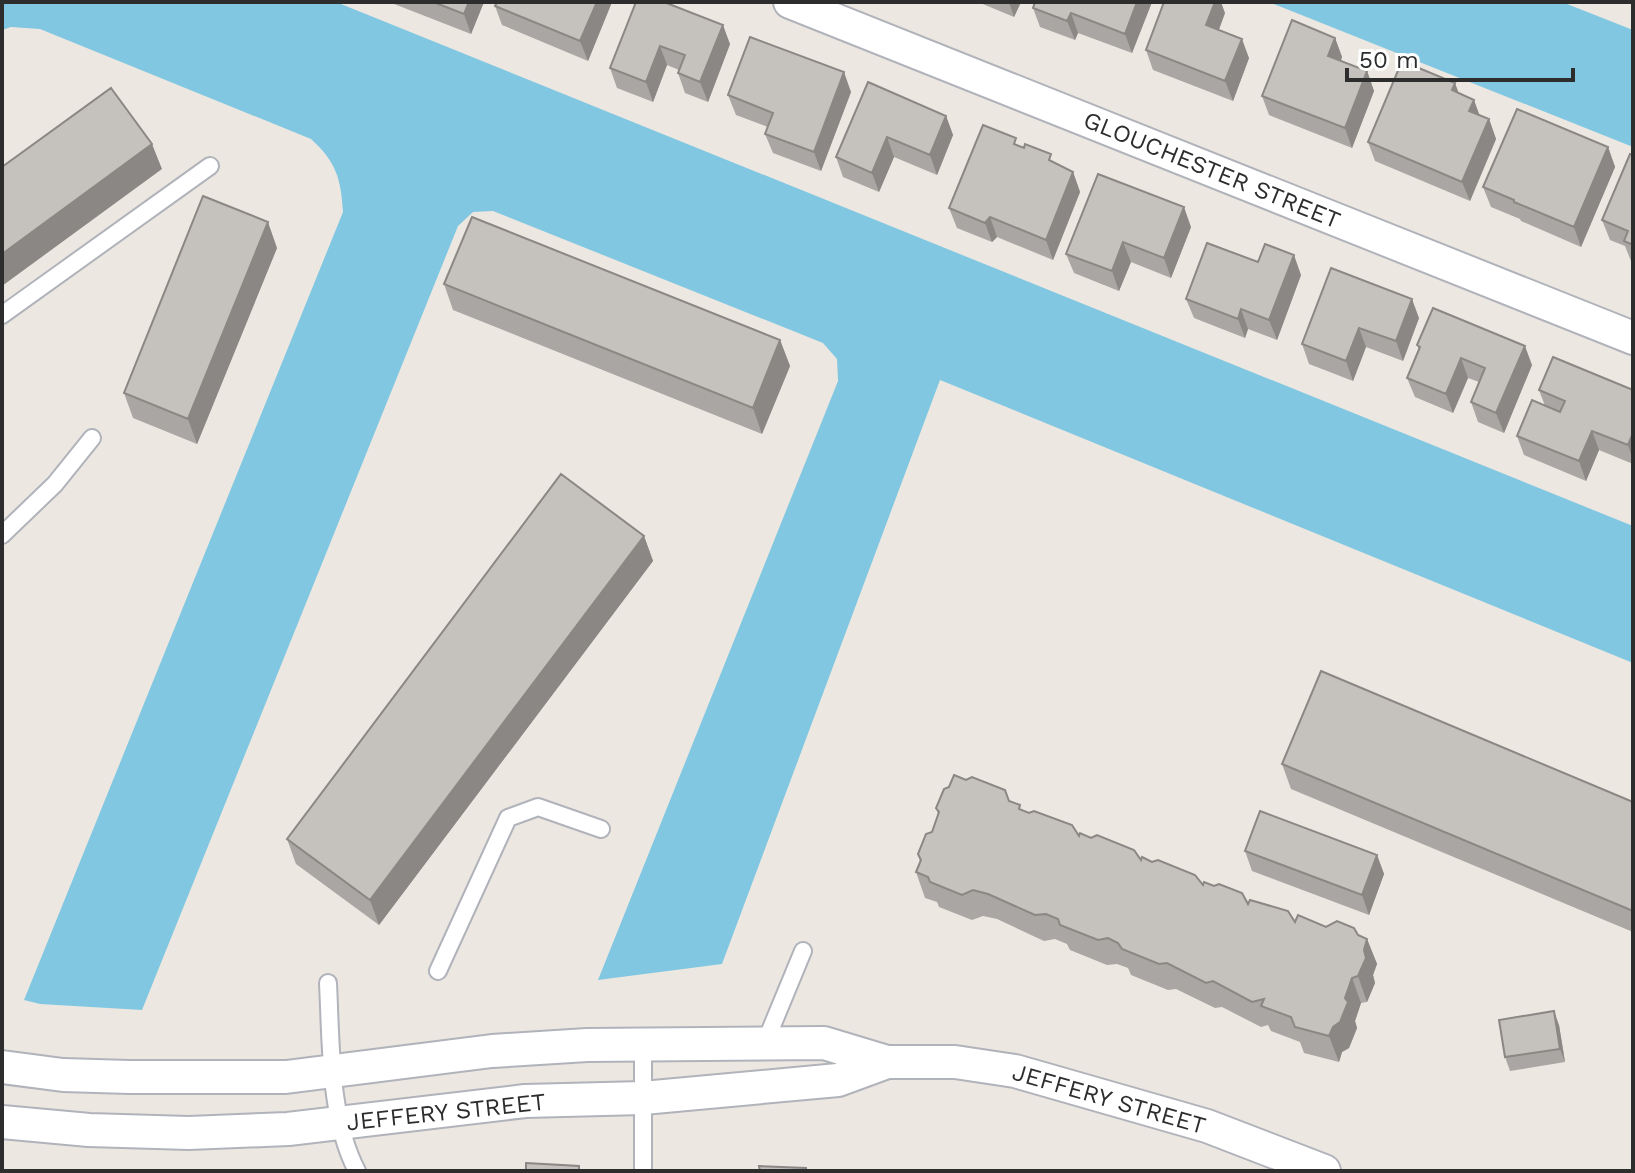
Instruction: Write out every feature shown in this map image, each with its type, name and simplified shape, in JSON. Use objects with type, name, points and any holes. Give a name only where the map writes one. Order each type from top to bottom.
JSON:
[{"type":"street","name":"GLOUCHESTER STREET","points":[[790,2],[1633,338]]},
{"type":"street","name":"JEFFERY STREET","points":[[2,1067],[63,1075],[286,1077],[492,1051],[643,1044],[824,1043],[887,1062],[955,1062],[1015,1071],[1207,1126],[1324,1171]]},
{"type":"street","name":"JEFFERY STREET","points":[[2,1122],[89,1130],[189,1133],[288,1129],[525,1101],[643,1098],[838,1080],[887,1062]]},
{"type":"lane","points":[[2,315],[210,166]]},
{"type":"lane","points":[[2,535],[55,484],[92,438]]},
{"type":"lane","points":[[438,971],[508,818],[538,807],[601,829]]},
{"type":"lane","points":[[765,1043],[803,951]]},
{"type":"lane","points":[[328,983],[333,1071],[341,1124],[346,1152],[357,1171]]},
{"type":"lane","points":[[643,1044],[643,1171]]},
{"type":"water","points":[[2,2],[336,2],[1633,526],[1633,663],[940,380],[722,964],[598,980],[838,381],[837,359],[823,343],[493,211],[473,212],[458,226],[142,1010],[40,1004],[24,1000],[343,212],[336,171],[311,139],[40,29],[11,27],[2,30]]},
{"type":"water","points":[[1269,2],[1562,2],[1633,30],[1633,147]]},
{"type":"building","points":[[433,2],[469,2],[464,14]]},
{"type":"building","points":[[497,2],[597,2],[580,41],[495,6]]},
{"type":"building","points":[[636,2],[664,2],[723,25],[700,82],[678,73],[685,55],[660,46],[646,82],[610,68]]},
{"type":"building","points":[[1035,2],[1137,2],[1125,34],[1071,13],[1067,21],[1033,8]]},
{"type":"building","points":[[1164,2],[1215,2],[1206,25],[1242,39],[1225,81],[1146,50]]},
{"type":"building","points":[[1292,20],[1335,38],[1328,56],[1367,71],[1345,128],[1262,96]]},
{"type":"building","points":[[750,37],[844,72],[814,152],[765,134],[773,113],[728,95]]},
{"type":"building","points":[[1402,61],[1455,83],[1452,90],[1474,100],[1469,111],[1489,119],[1462,182],[1368,142]]},
{"type":"building","points":[[868,82],[946,116],[930,155],[887,137],[872,173],[836,157]]},
{"type":"building","points":[[111,88],[152,144],[2,254],[2,167]]},
{"type":"building","points":[[1517,109],[1608,147],[1574,227],[1483,187]]},
{"type":"building","points":[[983,125],[1016,138],[1014,144],[1024,148],[1025,144],[1051,154],[1049,160],[1073,172],[1046,240],[990,217],[985,223],[949,208]]},
{"type":"building","points":[[1630,154],[1633,155],[1633,245],[1624,241],[1628,231],[1602,220]]},
{"type":"building","points":[[1098,174],[1184,207],[1164,258],[1123,242],[1112,271],[1066,254]]},
{"type":"building","points":[[203,196],[268,222],[188,419],[124,393]]},
{"type":"building","points":[[472,217],[780,340],[753,408],[444,284]]},
{"type":"building","points":[[1207,243],[1258,262],[1265,244],[1294,255],[1269,320],[1241,309],[1238,319],[1186,299]]},
{"type":"building","points":[[1331,268],[1412,299],[1396,341],[1359,328],[1346,361],[1302,344]]},
{"type":"building","points":[[1433,308],[1525,346],[1496,413],[1471,402],[1485,368],[1461,358],[1446,394],[1407,378]]},
{"type":"building","points":[[1553,357],[1633,390],[1633,433],[1628,445],[1592,431],[1579,461],[1517,436],[1532,400],[1560,412],[1565,401],[1539,390]]},
{"type":"building","points":[[561,474],[644,536],[370,900],[287,839]]},
{"type":"building","points":[[1321,671],[1633,802],[1633,911],[1282,764]]},
{"type":"building","points":[[954,775],[966,780],[972,777],[1005,790],[1009,801],[1020,805],[1019,809],[1029,813],[1034,811],[1072,825],[1079,836],[1080,833],[1091,838],[1097,835],[1134,850],[1141,860],[1142,857],[1152,862],[1158,860],[1195,875],[1203,885],[1204,882],[1214,886],[1219,884],[1242,893],[1248,904],[1250,900],[1288,911],[1295,922],[1298,915],[1326,927],[1337,921],[1354,928],[1358,935],[1367,939],[1364,950],[1366,958],[1358,976],[1352,978],[1345,998],[1348,1002],[1340,1022],[1333,1027],[1329,1036],[1295,1027],[1291,1017],[1261,1006],[1264,999],[1252,1002],[1213,981],[1206,983],[1167,963],[1159,964],[1122,949],[1108,938],[1098,940],[1060,925],[1058,919],[1046,914],[1035,915],[973,890],[962,895],[930,882],[928,877],[916,872],[921,860],[918,854],[926,834],[932,832],[939,812],[936,808]]},
{"type":"building","points":[[1260,811],[1377,855],[1362,895],[1245,851]]},
{"type":"building","points":[[1554,1011],[1560,1049],[1505,1057],[1499,1020]]},
{"type":"building","points":[[526,1163],[579,1166],[579,1171],[526,1171]]},
{"type":"building","points":[[759,1166],[806,1168],[806,1171],[760,1171]]}]
